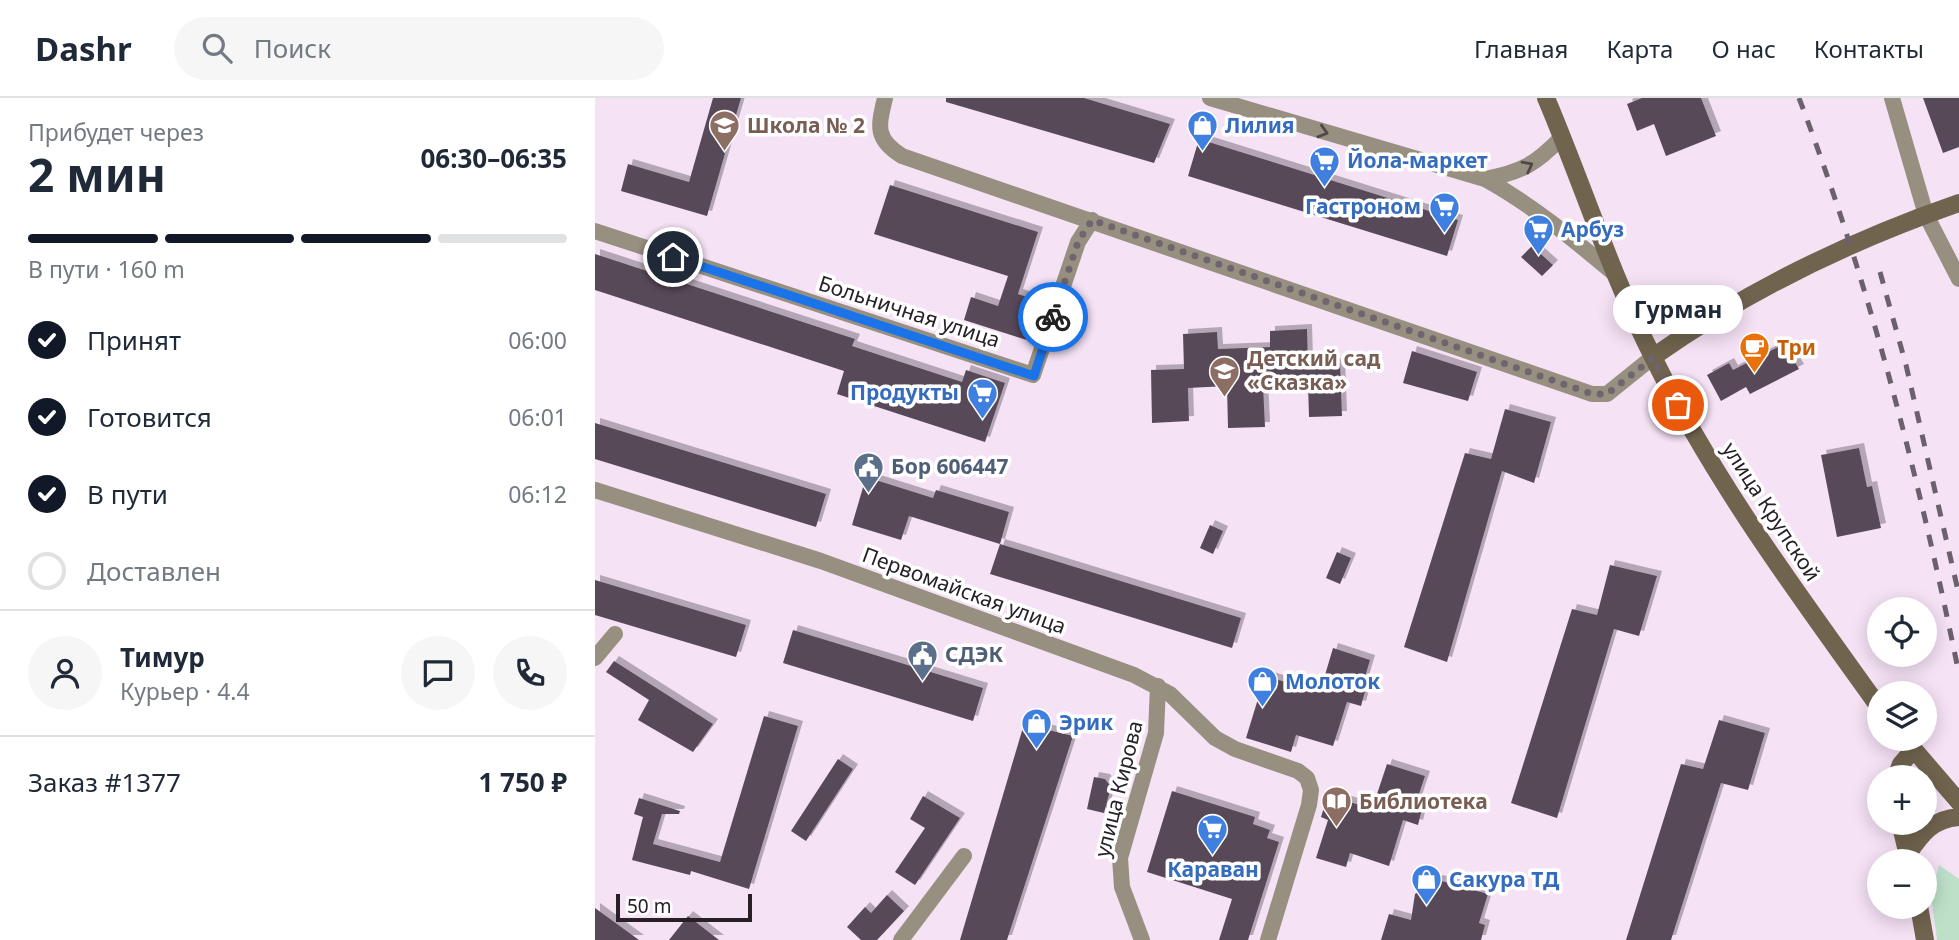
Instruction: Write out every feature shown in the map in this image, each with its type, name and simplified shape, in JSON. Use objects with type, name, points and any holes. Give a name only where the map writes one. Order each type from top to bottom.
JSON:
[{"type":"street","points":[[885,98],[880,135],[888,147],[902,156],[1592,394],[1607,394],[1700,324],[1748,298],[1850,247],[1959,204]]},
{"type":"street","points":[[1210,98],[1485,180],[1519,198],[1616,275]]},
{"type":"street","name":"улица Крупской","points":[[1546,98],[1616,275],[1653,358],[1749,526],[1867,690]]},
{"type":"street","points":[[1892,98],[1926,215],[1959,279]]},
{"type":"street","points":[[1485,180],[1515,173],[1539,160],[1562,137]]},
{"type":"street","name":"Больничная улица","points":[[595,231],[1034,376],[1078,242],[1092,220]]},
{"type":"street","name":"Первомайская улица","points":[[595,490],[821,561],[1158,686],[1170,694],[1215,738],[1235,749],[1298,771],[1307,778],[1311,790],[1268,940]]},
{"type":"street","points":[[595,658],[615,634]]},
{"type":"street","name":"улица Кирова","points":[[1142,940],[1122,887],[1119,858],[1156,733],[1158,686]]},
{"type":"street","points":[[1914,751],[1959,802]]},
{"type":"street","points":[[1914,849],[1922,833],[1936,822],[1959,817]]},
{"type":"street","points":[[901,940],[964,856]]},
{"type":"street","points":[[1921,919],[1925,940]]},
{"type":"green space","points":[[1939,865],[1959,879],[1959,940],[1937,940],[1934,919],[1937,919]]},
{"type":"building","points":[[713,98],[741,98],[707,216],[621,191],[628,164],[689,182]]},
{"type":"building","points":[[946,98],[1084,98],[1170,124],[1154,163],[946,102]]},
{"type":"building","points":[[1642,98],[1701,98],[1716,136],[1666,156],[1654,124],[1637,131],[1627,104]]},
{"type":"building","points":[[1923,98],[1959,98],[1959,147],[1943,153]]},
{"type":"building","points":[[1199,139],[1458,220],[1447,256],[1188,176]]},
{"type":"building","points":[[890,185],[1038,232],[1018,294],[1042,302],[1030,341],[964,320],[971,297],[998,306],[1008,276],[874,234]]},
{"type":"building","points":[[1532,246],[1553,265],[1542,276],[1521,257]]},
{"type":"building","points":[[595,254],[855,339],[852,346],[962,382],[966,370],[1005,383],[985,442],[837,394],[844,371],[595,290]]},
{"type":"building","points":[[1307,329],[1308,364],[1340,363],[1342,416],[1309,417],[1308,383],[1263,385],[1265,427],[1228,428],[1227,386],[1188,388],[1189,421],[1152,423],[1151,370],[1184,369],[1183,334],[1217,332],[1218,349],[1270,347],[1270,331]]},
{"type":"building","points":[[1784,344],[1799,369],[1750,394],[1746,387],[1721,401],[1707,375],[1729,363],[1733,370]]},
{"type":"building","points":[[1412,351],[1477,372],[1468,401],[1403,383]]},
{"type":"building","points":[[1505,409],[1551,422],[1534,483],[1502,471],[1447,662],[1404,647],[1465,453],[1491,459]]},
{"type":"building","points":[[595,423],[826,494],[816,527],[595,459]]},
{"type":"building","points":[[1859,448],[1867,487],[1872,486],[1881,528],[1837,537],[1821,455]]},
{"type":"building","points":[[866,477],[933,498],[936,490],[1009,512],[1000,544],[909,516],[901,540],[852,525]]},
{"type":"building","points":[[1210,525],[1223,531],[1213,554],[1200,548]]},
{"type":"building","points":[[1000,544],[1241,618],[1232,648],[990,574]]},
{"type":"building","points":[[1337,552],[1351,558],[1340,584],[1326,578]]},
{"type":"building","points":[[1610,565],[1657,576],[1639,636],[1614,629],[1557,818],[1511,803],[1572,609],[1597,615]]},
{"type":"building","points":[[595,580],[746,625],[736,657],[595,615]]},
{"type":"building","points":[[793,630],[983,688],[973,721],[783,663]]},
{"type":"building","points":[[1333,648],[1370,660],[1362,687],[1366,688],[1361,706],[1347,702],[1333,746],[1296,735],[1291,752],[1246,738],[1265,676],[1320,692]]},
{"type":"building","points":[[614,661],[713,724],[693,752],[638,720],[649,700],[606,672]]},
{"type":"building","points":[[764,716],[798,726],[749,889],[691,871],[690,875],[632,860],[643,817],[634,814],[639,798],[680,811],[679,814],[662,814],[653,844],[720,862]]},
{"type":"building","points":[[1719,720],[1765,733],[1748,790],[1721,783],[1671,940],[1626,940],[1681,764],[1703,769]]},
{"type":"building","points":[[1024,724],[1073,736],[1007,940],[960,940]]},
{"type":"building","points":[[838,759],[853,769],[806,841],[791,831]]},
{"type":"building","points":[[1387,764],[1425,776],[1416,803],[1423,805],[1418,825],[1403,820],[1389,866],[1350,853],[1346,867],[1316,858],[1328,820],[1321,817],[1328,795],[1372,809]]},
{"type":"building","points":[[1094,777],[1105,779],[1111,787],[1104,813],[1087,809]]},
{"type":"building","name":"Караван","points":[[1172,791],[1255,817],[1253,824],[1270,830],[1267,838],[1279,842],[1248,940],[1219,940],[1232,899],[1147,872]]},
{"type":"building","points":[[923,796],[960,818],[915,885],[895,872],[925,828],[910,819]]},
{"type":"building","points":[[1438,880],[1488,894],[1479,923],[1485,925],[1481,940],[1381,940],[1389,914],[1411,920],[1415,894]]},
{"type":"building","points":[[887,895],[904,911],[877,940],[861,940],[847,927],[865,907],[871,913]]},
{"type":"building","points":[[595,908],[639,940],[595,940]]},
{"type":"building","points":[[688,916],[719,940],[669,940]]},
{"type":"railway","points":[[1799,98],[1848,239],[1891,383],[1910,455],[1959,674]]},
{"type":"railway","points":[[1880,272],[1906,365],[1959,595]]},
{"type":"way so far","points":[[1053,317],[1078,242],[1092,220],[1592,394],[1607,394],[1653,358],[1678,405]]},
{"type":"place","name":"Школа № 2","points":[[724,153]]},
{"type":"place","name":"Лилия","points":[[1202,153]]},
{"type":"place","name":"Йола-маркет","points":[[1324,188]]},
{"type":"place","name":"Гастроном","points":[[1444,234]]},
{"type":"place","name":"Арбуз","points":[[1538,257]]},
{"type":"place","name":"Три","points":[[1754,375]]},
{"type":"place","name":"Детский сад «Сказка»","points":[[1224,398]]},
{"type":"place","name":"Гурман","points":[[1678,405]]},
{"type":"place","name":"Продукты","points":[[982,420]]},
{"type":"place","name":"Бор 606447","points":[[868,494]]},
{"type":"place","name":"СДЭК","points":[[922,682]]},
{"type":"place","name":"Молоток","points":[[1262,709]]},
{"type":"place","name":"Эрик","points":[[1036,750]]},
{"type":"place","name":"Библиотека","points":[[1336,829]]},
{"type":"place","name":"Караван","points":[[1213,857]]},
{"type":"place","name":"Сакура ТД","points":[[1426,907]]},
{"type":"route","points":[[673,257],[1034,376],[1053,317]]}]
